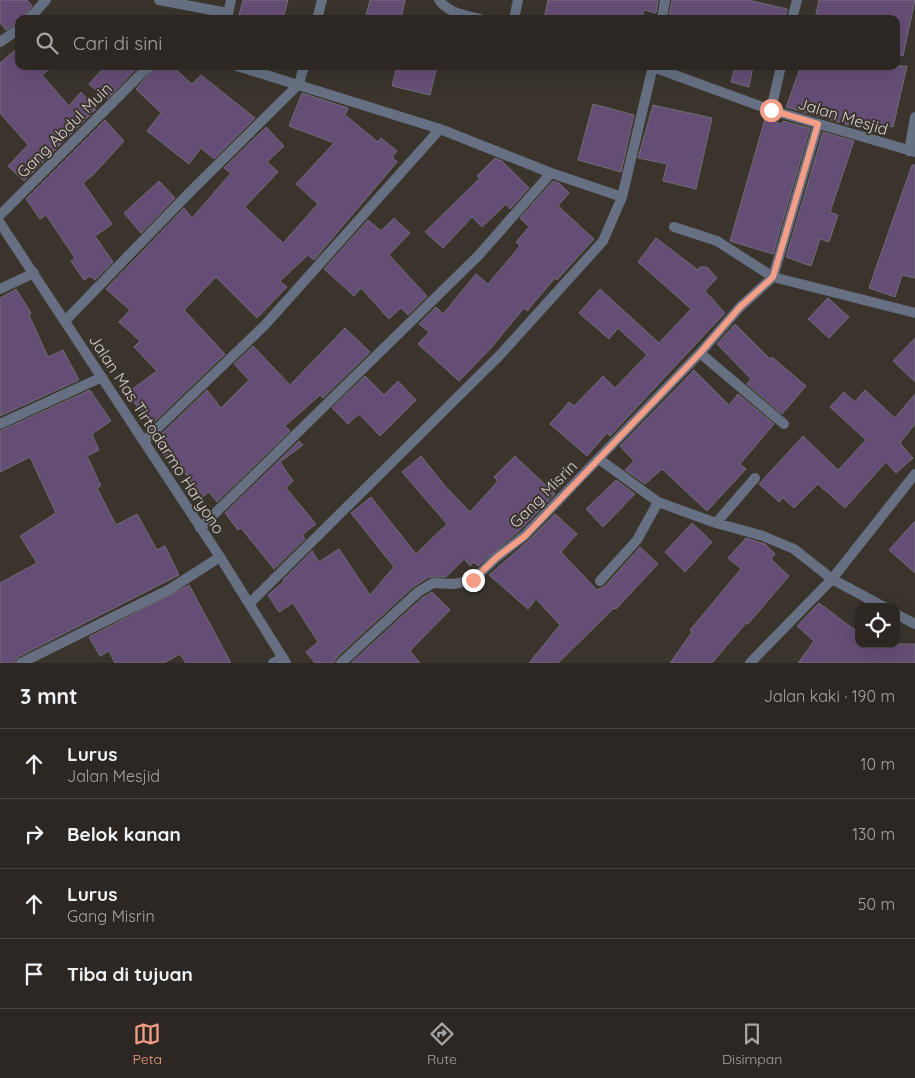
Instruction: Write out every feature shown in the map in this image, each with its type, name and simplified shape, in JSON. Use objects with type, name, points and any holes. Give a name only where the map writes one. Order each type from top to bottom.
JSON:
[{"type":"street","points":[[33,15],[46,0]]},
{"type":"street","points":[[159,0],[224,15]]},
{"type":"street","points":[[228,15],[231,0]]},
{"type":"street","points":[[318,15],[322,0]]},
{"type":"street","points":[[439,0],[444,7],[465,15]]},
{"type":"street","points":[[515,15],[518,0]]},
{"type":"street","points":[[663,15],[665,0]]},
{"type":"street","points":[[793,15],[797,0]]},
{"type":"street","points":[[0,42],[15,32]]},
{"type":"street","name":"Gang Abdul Muin","points":[[0,215],[145,70]]},
{"type":"street","points":[[251,70],[440,129],[550,173],[622,197]]},
{"type":"street","points":[[66,321],[190,191],[299,84],[303,70]]},
{"type":"street","points":[[250,603],[500,355],[603,241],[622,197],[651,70]]},
{"type":"street","name":"Jalan Mesjid","points":[[663,70],[771,110],[912,151]]},
{"type":"street","points":[[771,110],[780,70]]},
{"type":"street","points":[[912,151],[915,117]]},
{"type":"street","points":[[773,277],[818,124]]},
{"type":"street","points":[[144,441],[265,325],[440,129]]},
{"type":"street","points":[[200,528],[478,256],[550,173]]},
{"type":"street","name":"Jalan Mas Tirtodarmo Haryono","points":[[0,223],[250,603],[281,661]]},
{"type":"street","points":[[674,227],[717,241],[773,277],[915,313]]},
{"type":"street","points":[[0,288],[34,273]]},
{"type":"street","name":"Gang Misrin","points":[[341,663],[418,592],[433,582],[454,584],[473,580],[497,557],[525,536],[700,353],[740,307],[773,277]]},
{"type":"street","points":[[700,353],[784,424]]},
{"type":"street","points":[[0,424],[102,377]]},
{"type":"street","points":[[599,459],[658,502],[716,523],[763,536],[794,549],[832,578],[877,603]]},
{"type":"street","points":[[750,663],[832,578],[915,474]]},
{"type":"street","points":[[716,523],[755,478]]},
{"type":"street","points":[[600,580],[637,540],[658,502]]},
{"type":"street","points":[[21,663],[170,589],[220,557]]},
{"type":"street","points":[[900,616],[915,624]]},
{"type":"building","points":[[0,0],[27,0],[32,6],[25,15],[15,15],[15,24],[6,30],[0,23]]},
{"type":"building","points":[[243,0],[288,0],[284,15],[239,15]]},
{"type":"building","points":[[370,0],[405,0],[402,15],[366,15]]},
{"type":"building","points":[[548,0],[658,0],[656,13],[644,10],[643,15],[545,15]]},
{"type":"building","points":[[672,0],[748,0],[787,9],[786,15],[669,15]]},
{"type":"building","points":[[819,0],[915,0],[903,56],[900,56],[900,15],[816,15]]},
{"type":"building","points":[[15,50],[15,70],[48,70],[42,75],[69,106],[81,92],[96,109],[24,181],[8,166],[28,145],[0,113],[0,63]]},
{"type":"building","points":[[900,66],[907,66],[893,127],[862,120],[859,128],[786,107],[800,70],[900,70]]},
{"type":"building","points":[[101,70],[135,70],[107,99],[89,84]]},
{"type":"building","points":[[153,70],[176,70],[192,84],[201,75],[255,118],[214,159],[201,148],[189,164],[147,131],[161,113],[136,89]]},
{"type":"building","points":[[396,70],[436,70],[430,95],[392,86]]},
{"type":"building","points":[[734,70],[752,70],[749,87],[731,82]]},
{"type":"building","points":[[302,93],[348,108],[345,115],[378,142],[381,138],[397,151],[392,157],[397,162],[314,260],[308,255],[280,281],[287,287],[257,318],[216,277],[184,310],[225,354],[151,425],[127,393],[157,371],[134,347],[140,341],[119,322],[130,310],[106,289],[184,208],[192,218],[231,173],[224,168],[266,127],[284,146],[267,162],[278,172],[245,207],[283,243],[318,204],[296,184],[334,143],[289,126]]},
{"type":"building","points":[[593,104],[634,115],[621,172],[578,160]]},
{"type":"building","points":[[653,105],[712,118],[696,189],[663,181],[667,164],[638,158]]},
{"type":"building","points":[[765,119],[782,124],[783,121],[810,128],[773,254],[730,241]]},
{"type":"building","points":[[105,120],[124,141],[93,175],[83,183],[112,224],[95,236],[113,262],[95,280],[90,276],[84,280],[71,261],[75,258],[46,215],[40,219],[26,199]]},
{"type":"building","points":[[823,132],[854,141],[830,212],[838,215],[829,242],[820,239],[811,266],[786,257]]},
{"type":"building","points":[[495,158],[502,161],[529,188],[510,209],[506,204],[482,227],[472,217],[443,248],[425,232],[480,178],[477,176]]},
{"type":"building","points":[[912,165],[915,165],[915,278],[902,275],[895,297],[869,288]]},
{"type":"building","points":[[159,181],[175,198],[141,233],[124,213]]},
{"type":"building","points":[[553,181],[559,183],[569,193],[558,206],[594,239],[557,280],[555,278],[527,311],[524,308],[491,348],[459,381],[418,344],[429,332],[419,324],[436,307],[443,314],[476,274],[488,284],[520,246],[516,242],[529,227],[520,218]]},
{"type":"building","points":[[394,218],[410,233],[389,255],[427,296],[408,315],[401,308],[389,319],[361,288],[354,296],[324,269],[368,220],[381,231]]},
{"type":"building","points":[[656,238],[698,270],[700,267],[707,267],[717,278],[705,291],[725,313],[610,436],[607,433],[587,456],[550,424],[569,402],[574,406],[603,376],[615,388],[647,355],[618,328],[609,339],[579,313],[600,289],[659,343],[691,309],[638,262]]},
{"type":"building","points":[[16,289],[31,313],[29,315],[48,357],[63,350],[79,380],[0,416],[0,298]]},
{"type":"building","points":[[828,298],[849,317],[829,338],[808,319]]},
{"type":"building","points":[[735,324],[770,359],[772,357],[806,386],[782,414],[747,384],[751,379],[717,344]]},
{"type":"building","points":[[345,328],[370,352],[323,398],[320,395],[285,426],[290,431],[217,502],[209,492],[202,497],[172,455],[166,459],[154,441],[207,390],[221,408],[249,380],[234,364],[253,346],[290,385]]},
{"type":"building","points":[[915,338],[915,382],[893,361]]},
{"type":"building","points":[[694,370],[729,405],[738,394],[774,424],[740,464],[746,469],[707,511],[662,469],[645,484],[625,470],[634,461],[620,446]]},
{"type":"building","points":[[365,376],[384,395],[398,381],[416,400],[380,436],[359,414],[348,424],[332,408]]},
{"type":"building","points":[[90,390],[111,421],[92,434],[99,450],[87,456],[101,486],[97,488],[116,525],[137,514],[157,550],[165,546],[179,575],[18,657],[14,663],[0,663],[0,583],[37,563],[20,536],[56,513],[30,457],[0,472],[0,431]]},
{"type":"building","points":[[865,390],[895,418],[915,394],[915,424],[900,443],[913,458],[896,473],[886,462],[845,508],[818,484],[794,508],[783,498],[779,502],[759,484],[803,436],[838,470],[866,440],[830,407],[844,392],[855,402]]},
{"type":"building","points":[[299,441],[303,445],[280,462],[293,481],[286,488],[316,524],[302,535],[305,539],[274,569],[241,528],[238,530],[225,513]]},
{"type":"building","points":[[421,456],[445,486],[470,512],[498,481],[494,477],[515,456],[555,494],[520,530],[478,566],[474,562],[470,566],[464,559],[446,577],[429,577],[413,587],[336,658],[334,663],[315,663],[306,652],[318,642],[293,603],[279,612],[268,595],[312,551],[319,562],[339,549],[370,595],[394,567],[351,513],[371,497],[416,554],[447,524],[402,472]]},
{"type":"building","points":[[616,480],[635,494],[603,527],[586,509]]},
{"type":"building","points":[[555,514],[577,534],[561,552],[597,590],[605,586],[640,547],[658,564],[616,609],[614,608],[558,663],[529,663],[560,625],[536,599],[528,609],[489,575]]},
{"type":"building","points":[[915,521],[915,573],[889,550]]},
{"type":"building","points":[[692,523],[712,542],[685,572],[665,552]]},
{"type":"building","points":[[746,538],[765,544],[775,554],[771,559],[789,576],[712,663],[670,663],[692,632],[690,630],[741,569],[728,558]]},
{"type":"building","points":[[189,585],[231,663],[186,663],[180,654],[164,663],[115,663],[109,651],[100,656],[89,637]]},
{"type":"building","points":[[432,592],[450,610],[410,651],[420,663],[351,663],[422,598]]},
{"type":"building","points":[[819,603],[855,630],[855,648],[900,648],[900,644],[915,644],[915,663],[798,663],[814,641],[797,626]]},
{"type":"route","points":[[473,580],[497,557],[525,536],[700,353],[740,307],[773,277],[818,124],[771,110]]}]
